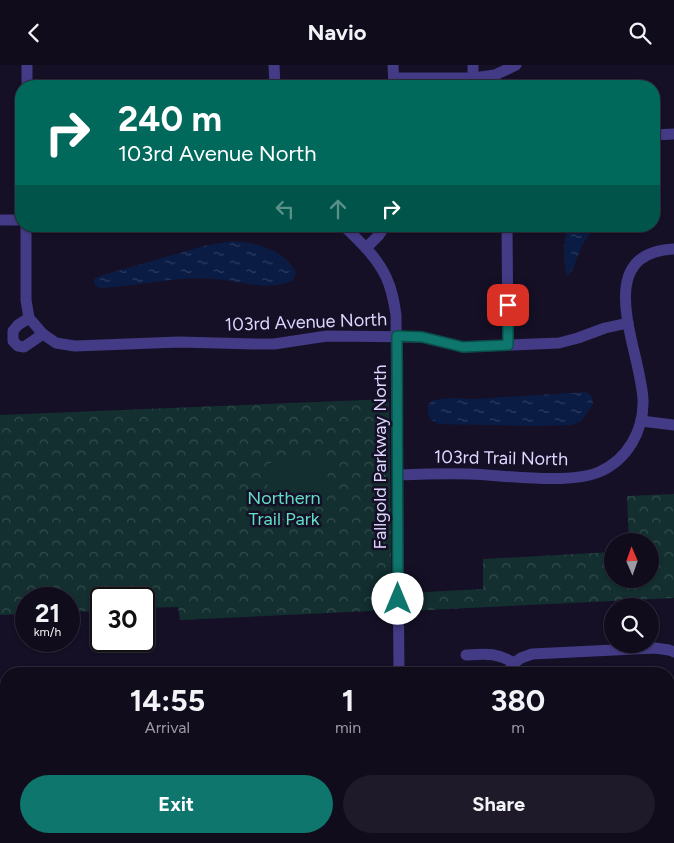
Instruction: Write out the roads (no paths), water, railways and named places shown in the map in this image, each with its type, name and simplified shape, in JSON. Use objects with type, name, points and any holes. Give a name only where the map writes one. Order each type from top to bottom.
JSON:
[{"type":"street","points":[[27,65],[27,80]]},
{"type":"street","points":[[274,65],[275,80]]},
{"type":"street","points":[[394,65],[394,80]]},
{"type":"street","points":[[473,65],[473,79]]},
{"type":"street","points":[[447,80],[473,79],[495,75],[516,65]]},
{"type":"street","points":[[660,135],[674,134]]},
{"type":"street","points":[[0,220],[15,220]]},
{"type":"street","points":[[26,232],[26,300],[29,318],[43,334],[24,347],[18,346],[14,341],[13,331],[18,325],[29,318]]},
{"type":"street","name":"Fallgold Parkway North","points":[[350,232],[366,248],[386,277],[390,286],[396,315],[399,667]]},
{"type":"street","points":[[366,248],[381,232]]},
{"type":"street","points":[[507,232],[508,345]]},
{"type":"street","name":"103rd Trail North","points":[[398,475],[468,474],[550,478],[577,477],[596,473],[613,465],[626,455],[641,421],[643,401],[641,380],[628,323],[625,290],[627,278],[633,265],[643,257],[657,251],[674,249]]},
{"type":"street","name":"103rd Avenue North","points":[[43,334],[56,343],[75,346],[179,342],[255,345],[327,336],[397,336],[422,337],[463,347],[559,343],[605,328],[628,323]]},
{"type":"street","points":[[641,421],[674,425]]},
{"type":"street","points":[[511,667],[521,657],[532,654],[655,648],[674,652]]},
{"type":"street","points":[[466,655],[492,654],[503,656],[514,663]]},
{"type":"water","points":[[567,232],[591,232],[582,245],[572,271],[567,276],[564,251]]},
{"type":"water","points":[[232,241],[260,245],[285,258],[296,273],[293,280],[267,286],[193,278],[101,288],[97,287],[94,283],[94,279],[103,275],[204,246]]},
{"type":"water","points":[[586,392],[591,395],[592,406],[581,421],[572,425],[439,424],[430,419],[428,411],[428,404],[434,400],[450,398],[475,399]]},
{"type":"park label","name":"Northern Trail Park","points":[[284,508]]}]
